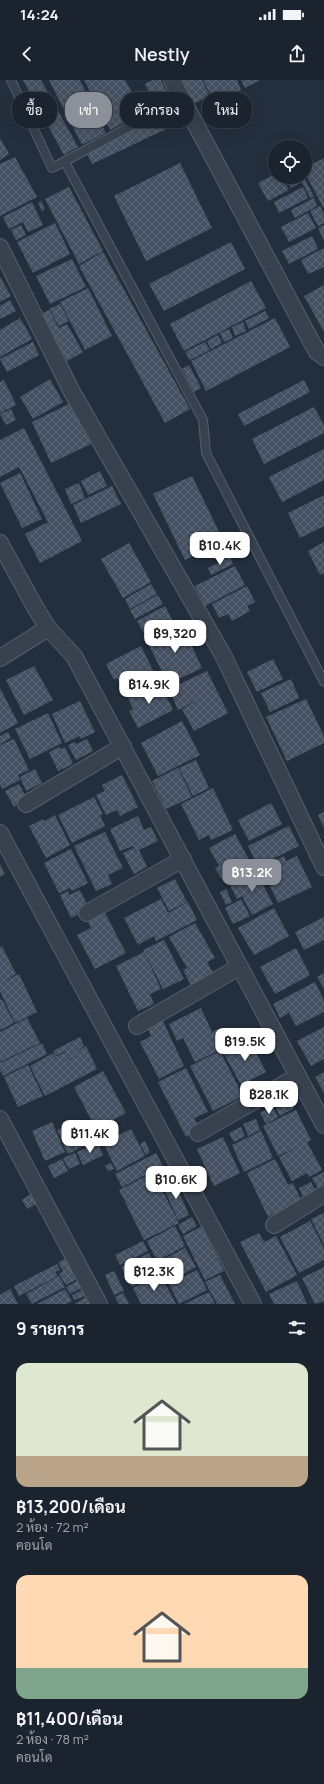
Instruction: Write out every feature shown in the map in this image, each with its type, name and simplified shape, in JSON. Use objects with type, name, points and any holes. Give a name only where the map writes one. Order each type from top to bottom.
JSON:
[{"type":"street","points":[[172,80],[317,352],[324,357]]},
{"type":"street","points":[[0,247],[72,392],[223,655],[324,867]]},
{"type":"street","points":[[0,543],[48,628],[74,656],[324,1125]]},
{"type":"street","points":[[0,658],[48,628]]},
{"type":"street","points":[[26,804],[123,746]]},
{"type":"street","points":[[0,833],[253,1304]]},
{"type":"street","points":[[87,913],[183,859]]},
{"type":"street","points":[[137,1026],[240,966]]},
{"type":"street","points":[[198,1133],[298,1076]]},
{"type":"street","points":[[0,1118],[99,1304]]},
{"type":"street","points":[[274,1225],[324,1194]]},
{"type":"lane","points":[[11,80],[52,168],[128,128]]},
{"type":"lane","points":[[65,162],[203,420],[206,454],[324,682]]},
{"type":"building","points":[[23,80],[41,80],[48,92],[30,92]]},
{"type":"building","points":[[49,80],[80,80],[86,92],[65,92],[65,112],[57,96],[57,92],[55,92]]},
{"type":"building","points":[[84,80],[125,80],[132,92],[120,92],[120,125],[110,130],[109,128],[112,128],[112,92],[90,92]]},
{"type":"building","points":[[153,80],[161,80],[167,92],[149,92],[145,84]]},
{"type":"building","points":[[182,80],[202,80],[208,92],[202,92],[202,100],[194,104],[194,92],[188,92]]},
{"type":"building","points":[[203,80],[237,80],[241,90],[237,92],[209,92]]},
{"type":"building","points":[[241,80],[260,80],[245,88]]},
{"type":"building","points":[[57,109],[65,123],[65,128],[68,128],[78,147],[64,155],[49,128],[57,128]]},
{"type":"building","points":[[73,128],[104,128],[106,133],[82,145]]},
{"type":"building","points":[[137,128],[168,128],[92,164],[86,152]]},
{"type":"building","points":[[0,138],[9,154],[0,160]]},
{"type":"building","points":[[15,157],[37,197],[0,216],[0,164]]},
{"type":"building","points":[[324,158],[324,209],[311,184],[312,164]]},
{"type":"building","points":[[180,163],[212,228],[146,261],[114,196]]},
{"type":"building","points":[[268,178],[268,184],[286,184],[289,190],[268,201],[258,183]]},
{"type":"building","points":[[289,184],[298,184],[291,188]]},
{"type":"building","points":[[303,184],[308,184],[314,197],[310,198]]},
{"type":"building","points":[[69,187],[103,251],[79,264],[45,199]]},
{"type":"building","points":[[303,187],[308,198],[279,213],[274,202]]},
{"type":"building","points":[[314,198],[317,206],[295,218],[291,210]]},
{"type":"building","points":[[41,201],[45,209],[42,211],[38,203]]},
{"type":"building","points":[[32,202],[43,225],[28,232],[23,222],[9,229],[3,217]]},
{"type":"building","points":[[320,206],[324,214],[324,223],[318,226],[310,211]]},
{"type":"building","points":[[308,213],[316,228],[289,242],[281,227]]},
{"type":"building","points":[[55,223],[70,254],[33,273],[17,242]]},
{"type":"building","points":[[21,225],[26,235],[16,240],[11,230]]},
{"type":"building","points":[[324,225],[324,241],[318,228]]},
{"type":"building","points":[[312,236],[318,249],[289,264],[282,251]]},
{"type":"building","points":[[231,242],[245,269],[164,311],[149,284]]},
{"type":"building","points":[[324,248],[324,267],[308,274],[301,260]]},
{"type":"building","points":[[103,252],[190,409],[165,423],[79,266]]},
{"type":"building","points":[[72,259],[86,287],[50,304],[36,276]]},
{"type":"building","points":[[0,277],[11,296],[0,302]]},
{"type":"building","points":[[251,281],[266,308],[184,351],[170,324]]},
{"type":"building","points":[[324,285],[324,332],[304,296]]},
{"type":"building","points":[[88,288],[112,336],[85,350],[60,302]]},
{"type":"building","points":[[10,300],[16,311],[0,319],[0,306]]},
{"type":"building","points":[[60,304],[69,321],[59,326],[49,309]]},
{"type":"building","points":[[49,310],[59,328],[67,324],[83,352],[67,361],[41,314]]},
{"type":"building","points":[[265,311],[269,318],[249,329],[245,321]]},
{"type":"building","points":[[20,318],[32,339],[0,357],[0,330]]},
{"type":"building","points":[[275,318],[290,347],[206,391],[191,361]]},
{"type":"building","points":[[243,322],[246,331],[235,336],[232,327]]},
{"type":"building","points":[[229,329],[233,338],[224,342],[220,333]]},
{"type":"building","points":[[218,335],[222,343],[211,349],[207,341]]},
{"type":"building","points":[[33,342],[39,355],[7,372],[0,359]]},
{"type":"building","points":[[205,342],[210,350],[190,360],[185,352]]},
{"type":"building","points":[[189,365],[201,388],[194,392],[182,369]]},
{"type":"building","points":[[50,379],[63,402],[33,419],[20,397]]},
{"type":"building","points":[[4,380],[16,405],[0,413],[0,382]]},
{"type":"building","points":[[304,380],[310,392],[244,426],[238,414]]},
{"type":"building","points":[[71,403],[91,444],[51,463],[32,422]]},
{"type":"building","points":[[314,407],[324,425],[324,433],[264,464],[252,439]]},
{"type":"building","points":[[11,409],[16,420],[6,425],[0,414]]},
{"type":"building","points":[[24,428],[82,541],[40,563],[25,534],[48,522],[19,467],[0,477],[0,440]]},
{"type":"building","points":[[324,449],[324,480],[282,502],[269,477]]},
{"type":"building","points":[[100,471],[107,486],[88,495],[81,481]]},
{"type":"building","points":[[20,473],[42,519],[22,528],[0,483]]},
{"type":"building","points":[[192,476],[224,542],[185,560],[153,494]]},
{"type":"building","points":[[79,483],[85,498],[71,504],[65,489]]},
{"type":"building","points":[[112,486],[121,504],[81,523],[73,505]]},
{"type":"building","points":[[324,495],[324,526],[300,538],[288,513]]},
{"type":"building","points":[[324,542],[324,573],[320,575],[308,551]]},
{"type":"building","points":[[129,543],[151,582],[123,598],[101,559]]},
{"type":"building","points":[[230,557],[233,564],[211,575],[208,568]]},
{"type":"building","points":[[235,566],[245,585],[205,606],[195,586]]},
{"type":"building","points":[[151,584],[157,594],[130,609],[125,599]]},
{"type":"building","points":[[247,586],[255,602],[247,606],[250,611],[232,621],[228,614],[219,618],[212,604]]},
{"type":"building","points":[[158,595],[163,604],[135,619],[130,610]]},
{"type":"building","points":[[165,606],[175,625],[147,639],[137,621]]},
{"type":"building","points":[[182,625],[202,668],[168,684],[147,641]]},
{"type":"building","points":[[141,646],[154,672],[148,675],[153,684],[131,695],[126,687],[122,689],[117,678],[114,680],[106,664]]},
{"type":"building","points":[[273,659],[283,679],[257,692],[247,672]]},
{"type":"building","points":[[34,666],[53,700],[24,715],[6,680]]},
{"type":"building","points":[[207,671],[228,713],[194,731],[182,709],[206,696],[178,710],[169,689]]},
{"type":"building","points":[[291,679],[299,698],[270,712],[261,693]]},
{"type":"building","points":[[159,682],[173,710],[138,728],[129,711],[133,709],[128,698]]},
{"type":"building","points":[[0,688],[18,723],[0,733]]},
{"type":"building","points":[[306,699],[324,736],[324,743],[287,761],[266,717]]},
{"type":"building","points":[[80,701],[95,732],[81,739],[80,736],[65,743],[52,714]]},
{"type":"building","points":[[48,713],[62,743],[30,759],[15,729]]},
{"type":"building","points":[[182,721],[200,755],[158,776],[141,743]]},
{"type":"building","points":[[8,732],[11,738],[0,744],[0,736]]},
{"type":"building","points":[[14,739],[29,770],[18,775],[20,780],[2,789],[0,784],[0,745]]},
{"type":"building","points":[[87,739],[93,751],[76,760],[68,745],[75,742],[77,744]]},
{"type":"building","points":[[59,747],[60,749],[65,747],[73,764],[58,771],[49,752]]},
{"type":"building","points":[[196,760],[209,788],[193,796],[179,768]]},
{"type":"building","points":[[178,768],[192,797],[166,809],[152,781]]},
{"type":"building","points":[[35,769],[42,783],[26,791],[20,777]]},
{"type":"building","points":[[122,775],[138,807],[120,816],[117,810],[106,815],[96,795],[105,791],[102,785]]},
{"type":"building","points":[[19,784],[27,799],[14,807],[5,791]]},
{"type":"building","points":[[213,788],[233,830],[211,840],[209,835],[199,840],[181,804]]},
{"type":"building","points":[[94,797],[103,814],[100,815],[105,826],[72,843],[58,815]]},
{"type":"building","points":[[271,803],[282,824],[249,841],[238,820]]},
{"type":"building","points":[[324,812],[324,828],[318,815]]},
{"type":"building","points":[[55,815],[70,845],[46,858],[29,826],[43,819],[44,821]]},
{"type":"building","points":[[138,816],[144,830],[151,827],[158,841],[139,850],[147,867],[134,874],[123,853],[133,848],[136,852],[133,846],[120,851],[110,829]]},
{"type":"building","points":[[289,826],[299,846],[258,866],[248,846]]},
{"type":"building","points":[[105,832],[123,868],[108,875],[112,884],[96,891],[74,846]]},
{"type":"building","points":[[235,834],[253,867],[224,883],[215,868],[219,866],[209,848]]},
{"type":"building","points":[[71,849],[88,883],[72,891],[70,888],[59,893],[44,863]]},
{"type":"building","points":[[284,856],[286,861],[297,856],[312,887],[278,903],[261,867]]},
{"type":"building","points":[[0,864],[5,874],[0,877]]},
{"type":"building","points":[[256,871],[273,904],[252,915],[242,896],[237,899],[230,885]]},
{"type":"building","points":[[175,879],[187,902],[169,911],[157,888]]},
{"type":"building","points":[[226,889],[232,902],[226,905],[220,892]]},
{"type":"building","points":[[80,890],[89,909],[71,918],[60,895],[68,891],[69,895]]},
{"type":"building","points":[[161,899],[168,913],[188,902],[197,920],[156,941],[154,936],[138,945],[124,918]]},
{"type":"building","points":[[241,899],[250,916],[233,924],[225,908]]},
{"type":"building","points":[[274,908],[289,936],[254,955],[238,928]]},
{"type":"building","points":[[103,909],[126,953],[95,969],[77,935],[91,928],[86,918]]},
{"type":"building","points":[[324,917],[324,940],[304,950],[295,932]]},
{"type":"building","points":[[195,923],[215,958],[207,962],[213,973],[191,985],[183,970],[187,968],[169,937]]},
{"type":"building","points":[[164,940],[184,979],[163,989],[143,950]]},
{"type":"building","points":[[2,946],[16,974],[3,982],[19,974],[37,1012],[15,1023],[0,991],[0,947]]},
{"type":"building","points":[[296,948],[310,975],[275,994],[260,967]]},
{"type":"building","points":[[144,952],[161,989],[150,994],[154,1004],[138,1011],[116,966]]},
{"type":"building","points":[[324,973],[324,989],[317,977]]},
{"type":"building","points":[[315,982],[324,1000],[324,1012],[296,1026],[289,1013],[280,1018],[273,1004]]},
{"type":"building","points":[[2,999],[14,1023],[0,1030],[0,1000]]},
{"type":"building","points":[[201,1008],[212,1032],[218,1029],[224,1040],[219,1043],[222,1049],[195,1062],[183,1038],[177,1041],[169,1024]]},
{"type":"building","points":[[27,1018],[40,1043],[0,1062],[0,1032]]},
{"type":"building","points":[[163,1021],[184,1066],[159,1079],[140,1042],[151,1036],[148,1029]]},
{"type":"building","points":[[324,1027],[324,1059],[311,1066],[297,1041]]},
{"type":"building","points":[[80,1037],[84,1046],[74,1052],[86,1046],[97,1069],[45,1096],[30,1066],[53,1053],[55,1057],[65,1052],[68,1060],[76,1056],[68,1059],[65,1051],[55,1056],[53,1051]]},
{"type":"building","points":[[249,1039],[266,1072],[241,1085],[223,1052]]},
{"type":"building","points":[[42,1043],[47,1054],[3,1076],[0,1070],[0,1063]]},
{"type":"building","points":[[220,1051],[243,1096],[213,1111],[190,1066]]},
{"type":"building","points":[[28,1065],[43,1096],[18,1107],[4,1077]]},
{"type":"building","points":[[186,1068],[208,1112],[194,1118],[200,1130],[186,1137],[158,1082]]},
{"type":"building","points":[[103,1071],[126,1113],[96,1129],[74,1087]]},
{"type":"building","points":[[324,1072],[324,1093],[315,1077]]},
{"type":"building","points":[[290,1101],[294,1108],[280,1116],[276,1109]]},
{"type":"building","points":[[272,1106],[278,1117],[266,1124],[260,1113]]},
{"type":"building","points":[[296,1110],[311,1140],[307,1142],[322,1170],[309,1177],[307,1173],[292,1181],[279,1157],[297,1147],[278,1156],[263,1126]]},
{"type":"building","points":[[256,1119],[260,1130],[248,1136],[243,1124]]},
{"type":"building","points":[[77,1120],[83,1134],[63,1143],[57,1130]]},
{"type":"building","points":[[52,1122],[65,1152],[45,1161],[32,1131]]},
{"type":"building","points":[[241,1127],[245,1136],[234,1142],[229,1133]]},
{"type":"building","points":[[131,1129],[145,1156],[117,1171],[103,1143]]},
{"type":"building","points":[[261,1131],[273,1158],[244,1172],[232,1145]]},
{"type":"building","points":[[86,1134],[90,1143],[68,1154],[63,1145]]},
{"type":"building","points":[[223,1137],[240,1173],[214,1186],[197,1149]]},
{"type":"building","points":[[145,1141],[150,1152],[146,1155],[140,1144]]},
{"type":"building","points":[[98,1143],[103,1155],[83,1165],[77,1152]]},
{"type":"building","points":[[75,1153],[80,1164],[69,1169],[63,1158]]},
{"type":"building","points":[[156,1153],[163,1166],[122,1187],[115,1174]]},
{"type":"building","points":[[62,1159],[68,1171],[54,1178],[48,1166]]},
{"type":"building","points":[[275,1159],[288,1185],[293,1183],[301,1200],[268,1217],[247,1173]]},
{"type":"building","points":[[111,1163],[114,1169],[108,1171],[105,1166]]},
{"type":"building","points":[[162,1168],[168,1180],[159,1184],[179,1223],[144,1240],[125,1202],[129,1199],[125,1201],[119,1190]]},
{"type":"building","points":[[324,1172],[324,1185],[318,1188],[312,1178]]},
{"type":"building","points":[[173,1179],[189,1215],[178,1220],[162,1184]]},
{"type":"building","points":[[311,1182],[316,1192],[304,1199],[299,1188]]},
{"type":"building","points":[[31,1194],[37,1204],[27,1209],[22,1200]]},
{"type":"building","points":[[324,1213],[324,1245],[311,1219]]},
{"type":"building","points":[[192,1217],[197,1226],[183,1234],[178,1225]]},
{"type":"building","points":[[310,1221],[324,1248],[324,1260],[299,1273],[280,1237]]},
{"type":"building","points":[[175,1226],[185,1246],[157,1261],[147,1241]]},
{"type":"building","points":[[202,1226],[224,1271],[205,1280],[183,1236]]},
{"type":"building","points":[[259,1233],[264,1242],[276,1236],[297,1275],[266,1292],[240,1242]]},
{"type":"building","points":[[143,1241],[148,1251],[120,1265],[115,1255]]},
{"type":"building","points":[[185,1248],[196,1267],[168,1282],[158,1262]]},
{"type":"building","points":[[149,1253],[153,1261],[125,1275],[121,1267]]},
{"type":"building","points":[[66,1258],[77,1279],[66,1285],[59,1274],[63,1271],[58,1263]]},
{"type":"building","points":[[154,1262],[160,1273],[132,1287],[126,1276]]},
{"type":"building","points":[[57,1264],[60,1270],[55,1272],[58,1276],[19,1296],[14,1286]]},
{"type":"building","points":[[324,1267],[324,1301],[315,1304],[302,1278]]},
{"type":"building","points":[[197,1270],[207,1290],[179,1304],[169,1284]]},
{"type":"building","points":[[114,1271],[124,1291],[114,1295],[105,1275]]},
{"type":"building","points":[[159,1274],[165,1285],[159,1288],[166,1285],[176,1304],[141,1304],[133,1288]]},
{"type":"building","points":[[220,1275],[235,1304],[217,1304],[205,1282]]},
{"type":"building","points":[[59,1276],[65,1287],[32,1304],[26,1294]]},
{"type":"building","points":[[79,1280],[83,1287],[70,1294],[66,1287]]},
{"type":"building","points":[[297,1281],[307,1304],[274,1304],[269,1294]]},
{"type":"building","points":[[10,1289],[18,1304],[0,1304],[0,1295]]},
{"type":"building","points":[[65,1289],[72,1301],[66,1304],[37,1304]]},
{"type":"building","points":[[82,1290],[85,1296],[74,1300],[72,1295]]},
{"type":"building","points":[[209,1292],[215,1304],[184,1304]]},
{"type":"building","points":[[123,1293],[129,1303],[128,1304],[119,1304],[115,1297]]},
{"type":"building","points":[[87,1297],[91,1304],[74,1304]]}]
